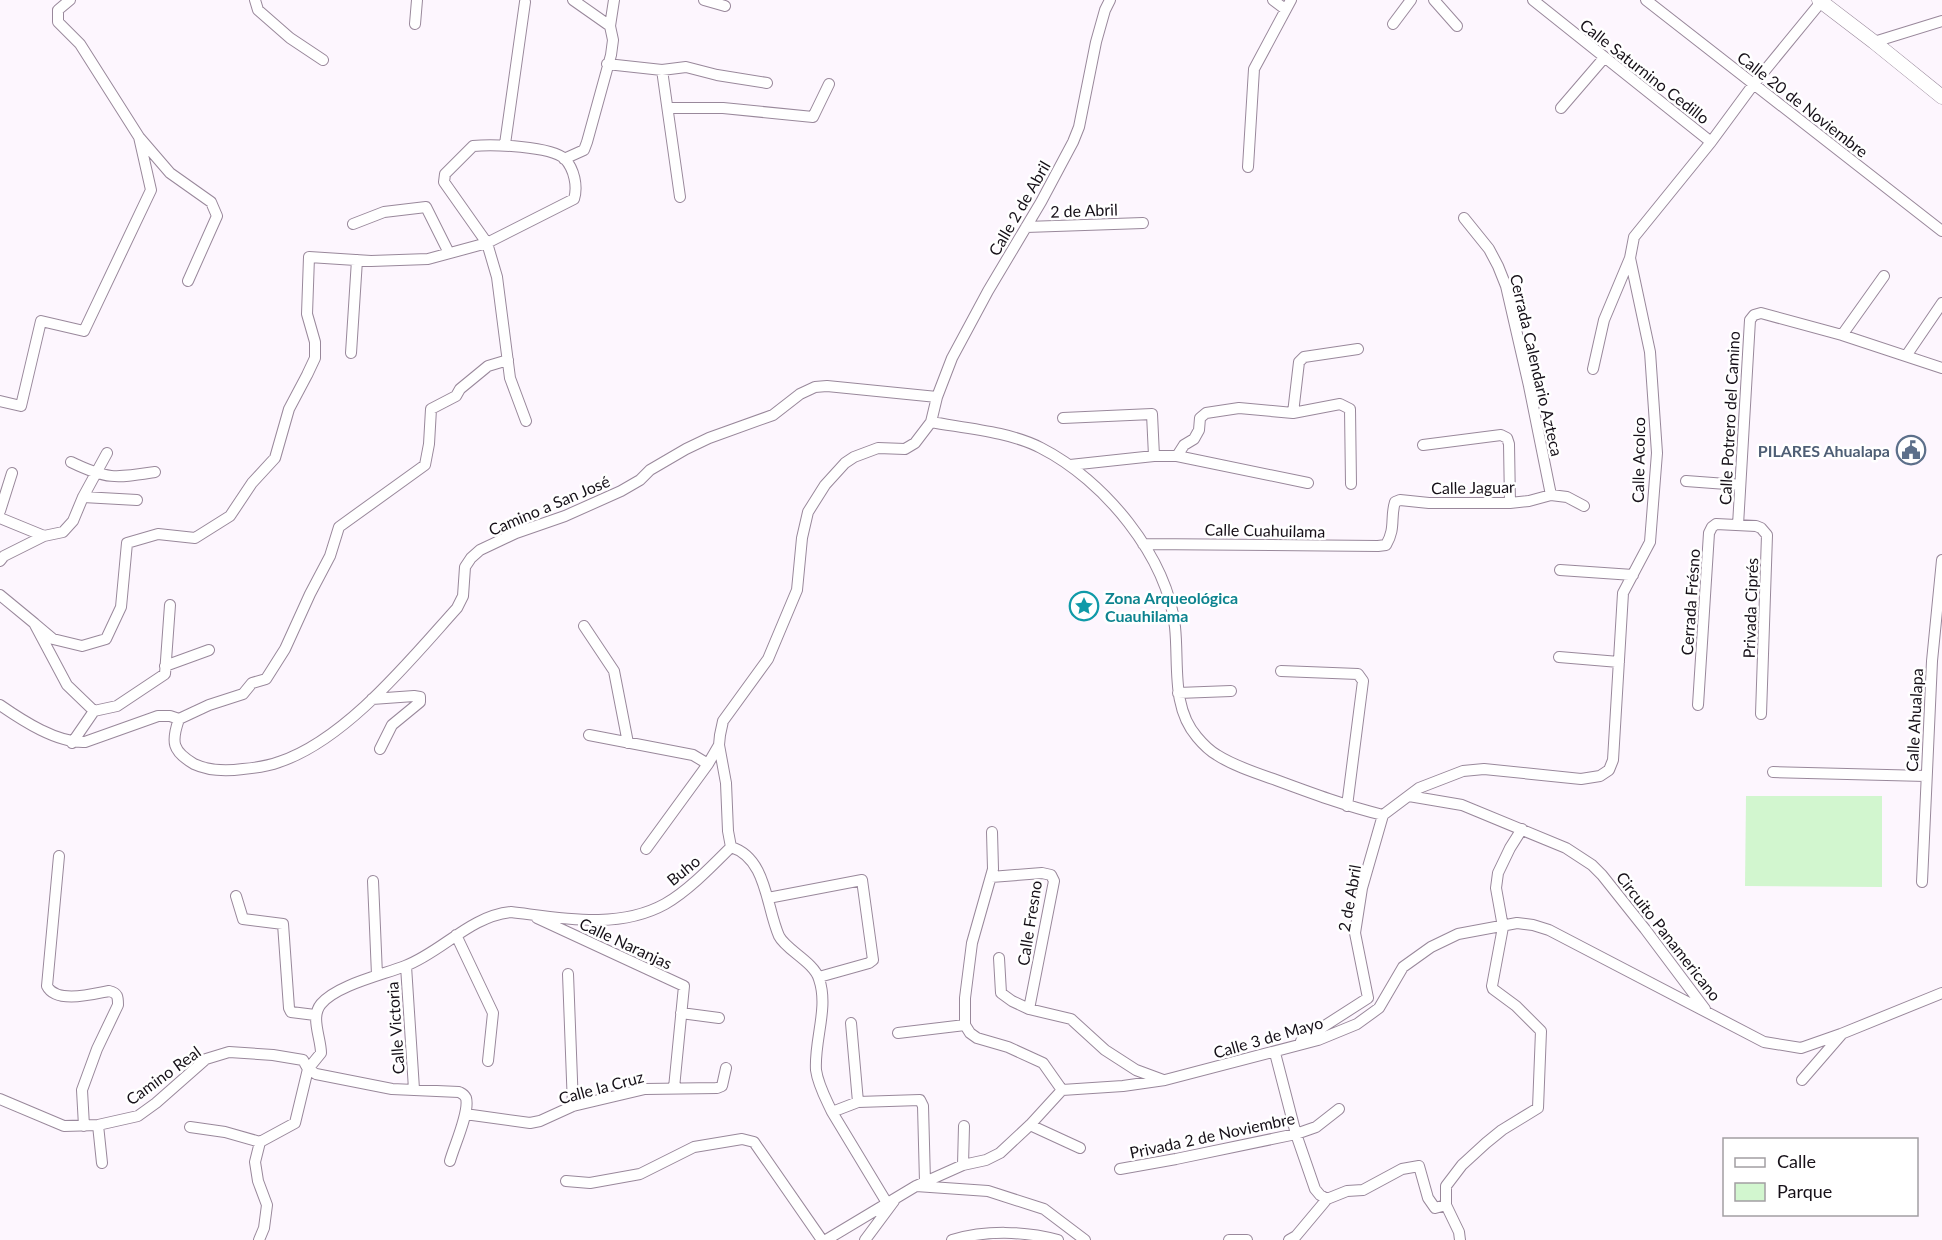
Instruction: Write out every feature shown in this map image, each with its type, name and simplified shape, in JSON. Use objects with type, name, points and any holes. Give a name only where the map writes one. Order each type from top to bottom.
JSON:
[{"type":"street","points":[[70,0],[58,10],[58,22],[80,44],[139,137],[170,173],[211,201],[217,216],[188,281]]},
{"type":"street","points":[[255,0],[258,10],[290,38],[323,60]]},
{"type":"street","points":[[415,24],[417,0]]},
{"type":"street","points":[[573,0],[610,26]]},
{"type":"street","points":[[564,159],[584,150],[613,40],[610,26],[614,0]]},
{"type":"street","points":[[704,0],[725,6]]},
{"type":"street","name":"Calle 2 de Abril","points":[[931,422],[937,397],[952,358],[987,291],[1073,142],[1079,127],[1096,42],[1110,0]]},
{"type":"street","points":[[1248,167],[1254,69],[1288,4],[1273,0]]},
{"type":"street","points":[[1393,24],[1411,0]]},
{"type":"street","points":[[1435,0],[1457,26]]},
{"type":"street","name":"Calle Saturnino Cedillo","points":[[1533,0],[1711,142]]},
{"type":"street","name":"Calle 20 de Noviembre","points":[[1646,0],[1942,231]]},
{"type":"street","points":[[505,144],[524,1]]},
{"type":"street","points":[[1593,369],[1604,320],[1630,258],[1634,237],[1820,1],[1942,98]]},
{"type":"street","points":[[1874,42],[1942,21]]},
{"type":"street","points":[[1561,108],[1604,58]]},
{"type":"street","points":[[607,64],[662,70],[686,67],[717,75],[767,83]]},
{"type":"street","points":[[662,70],[680,197]]},
{"type":"street","points":[[668,108],[723,108],[813,117],[829,84]]},
{"type":"street","points":[[0,402],[21,406],[41,321],[84,331],[151,190],[139,137]]},
{"type":"street","points":[[0,595],[53,639],[82,646],[106,639],[121,607],[127,543],[158,534],[195,538],[230,516],[252,483],[275,458],[288,409],[315,358],[315,342],[307,314],[309,256],[371,261],[428,259],[487,243],[574,198],[577,191],[575,180],[564,159],[553,153],[505,144],[473,146],[444,174],[444,182],[487,243],[497,277],[510,378],[526,421]]},
{"type":"street","points":[[353,224],[384,212],[426,207],[448,253]]},
{"type":"street","name":"Cerrada Calendario Azteca","points":[[1464,218],[1489,249],[1506,286],[1551,495]]},
{"type":"street","name":"2 de Abril","points":[[1026,227],[1143,223]]},
{"type":"street","name":"Calle Acolco","points":[[1409,796],[1419,788],[1463,771],[1484,769],[1581,779],[1600,776],[1609,770],[1613,760],[1623,593],[1650,542],[1657,453],[1650,352],[1630,258]]},
{"type":"street","points":[[351,353],[357,260]]},
{"type":"street","points":[[1884,276],[1842,335],[1942,368]]},
{"type":"street","points":[[1906,356],[1942,303]]},
{"type":"street","name":"Calle Potrero del Camino","points":[[1738,525],[1750,320],[1754,315],[1761,313],[1842,335]]},
{"type":"street","points":[[1293,413],[1299,362],[1304,357],[1358,349]]},
{"type":"street","points":[[0,705],[58,739],[72,743],[85,742],[158,716],[179,719],[209,705],[243,694],[252,683],[266,679],[285,649],[330,556],[339,527],[425,465],[431,409],[456,396],[460,389],[488,366],[508,360]]},
{"type":"street","name":"Camino a San José","points":[[179,719],[174,734],[174,743],[180,756],[199,766],[226,771],[279,762],[335,731],[395,677],[457,608],[463,596],[465,567],[480,550],[516,532],[565,516],[621,491],[640,480],[650,470],[686,449],[773,415],[800,394],[815,387],[828,386],[937,397]]},
{"type":"street","points":[[1178,456],[1184,445],[1194,440],[1199,430],[1200,418],[1206,413],[1239,408],[1293,413],[1340,404],[1350,409],[1351,484]]},
{"type":"street","points":[[1063,418],[1152,414],[1154,456]]},
{"type":"street","points":[[891,1200],[832,1113],[820,1086],[816,1058],[822,999],[819,977],[799,954],[783,942],[778,934],[768,898],[755,867],[739,849],[731,847],[726,783],[719,745],[723,721],[768,659],[786,619],[797,590],[802,538],[808,512],[825,485],[845,463],[878,448],[904,449],[915,443],[931,422],[995,433],[1040,447],[1070,465],[1094,484],[1131,527],[1161,574],[1175,626],[1178,693],[1186,721],[1196,736],[1216,755],[1347,806],[1383,815],[1409,796]]},
{"type":"street","points":[[1423,445],[1501,435],[1507,438],[1510,503]]},
{"type":"street","points":[[0,561],[4,556],[44,536],[63,532],[73,521],[107,453]]},
{"type":"street","points":[[1070,465],[1154,456],[1178,456],[1308,483]]},
{"type":"street","points":[[71,462],[95,474],[108,477],[155,472]]},
{"type":"street","points":[[0,511],[12,474]]},
{"type":"street","points":[[1686,481],[1740,485]]},
{"type":"street","points":[[1551,495],[1567,497],[1584,506]]},
{"type":"street","name":"Calle Jaguar","points":[[1386,544],[1392,534],[1395,502],[1400,500],[1429,503],[1510,503],[1551,495]]},
{"type":"street","points":[[83,497],[137,500]]},
{"type":"street","points":[[0,518],[44,536]]},
{"type":"street","name":"Cerrada Frésno","points":[[1698,705],[1709,533],[1716,524],[1738,525]]},
{"type":"street","name":"Privada Ciprés","points":[[1738,525],[1761,528],[1767,536],[1761,714]]},
{"type":"street","name":"Calle Cuahuilama","points":[[1143,544],[1378,546],[1386,544]]},
{"type":"street","name":"Calle Ahualapa","points":[[1922,882],[1926,776],[1937,661],[1942,560]]},
{"type":"street","points":[[1560,570],[1633,575]]},
{"type":"street","points":[[72,743],[94,711],[117,706],[165,674],[170,605]]},
{"type":"street","points":[[34,623],[67,685],[94,711]]},
{"type":"street","points":[[584,626],[614,671],[628,743]]},
{"type":"street","points":[[165,666],[209,650]]},
{"type":"street","points":[[1559,657],[1619,662]]},
{"type":"street","points":[[1281,671],[1358,674],[1363,681],[1347,806]]},
{"type":"street","points":[[1178,693],[1231,691]]},
{"type":"street","points":[[372,699],[420,697],[420,702],[392,725],[380,749]]},
{"type":"street","points":[[588,735],[693,755],[708,764]]},
{"type":"street","points":[[645,849],[708,764],[719,745]]},
{"type":"street","points":[[1773,772],[1926,776]]},
{"type":"street","name":"Circuito Panamericano","points":[[1409,796],[1462,805],[1566,848],[1592,864],[1645,929],[1707,1012],[1764,1042],[1801,1048],[1942,993]]},
{"type":"street","name":"2 de Abril","points":[[1280,1051],[1332,1023],[1368,998],[1355,933],[1362,888],[1383,815]]},
{"type":"street","points":[[1460,1240],[1459,1232],[1446,1205],[1446,1186],[1462,1165],[1502,1130],[1538,1108],[1541,1031],[1516,1006],[1492,989],[1503,927],[1496,888],[1498,873],[1522,829]]},
{"type":"street","points":[[566,1181],[590,1183],[640,1174],[694,1147],[742,1140],[754,1142],[824,1240],[920,1184],[963,1165],[986,1160],[1000,1153],[1062,1090],[1043,1063],[1008,1047],[976,1038],[969,1033],[965,1025],[965,998],[972,943],[993,869],[992,832]]},
{"type":"street","name":"Buho","points":[[315,1015],[320,1005],[329,997],[377,975],[406,966],[482,920],[501,913],[602,921],[644,912],[665,904],[703,875],[731,847]]},
{"type":"street","points":[[59,856],[47,986],[55,994],[66,997],[109,991],[118,997],[118,1005],[97,1048],[82,1090],[84,1126]]},
{"type":"street","name":"Calle Fresno","points":[[991,877],[1042,873],[1051,875],[1054,881],[1029,1009]]},
{"type":"street","points":[[768,898],[862,880],[873,960],[819,977]]},
{"type":"street","points":[[373,881],[377,975]]},
{"type":"street","points":[[190,1127],[225,1132],[260,1142],[295,1123],[308,1069],[321,1053],[315,1015],[295,1014],[289,1008],[283,924],[243,920],[236,897]]},
{"type":"street","name":"Calle Naranjas","points":[[528,914],[684,986],[674,1088]]},
{"type":"street","name":"Calle 3 de Mayo","points":[[1062,1090],[1123,1086],[1165,1080],[1318,1040],[1357,1024],[1379,1008],[1403,967],[1431,947],[1458,934],[1517,923],[1549,930],[1707,1012]]},
{"type":"street","points":[[456,935],[494,1013],[488,1061]]},
{"type":"street","points":[[999,958],[1001,993],[1029,1009],[1071,1019],[1105,1050],[1136,1070],[1165,1080]]},
{"type":"street","name":"Calle Victoria","points":[[406,966],[414,1089]]},
{"type":"street","points":[[568,974],[573,1106]]},
{"type":"street","points":[[681,1013],[719,1018]]},
{"type":"street","points":[[851,1023],[858,1102]]},
{"type":"street","points":[[898,1033],[965,1025]]},
{"type":"street","points":[[1802,1080],[1841,1034]]},
{"type":"street","points":[[1280,1051],[1296,1134],[1315,1189],[1327,1199]]},
{"type":"street","name":"Camino Real","points":[[0,1099],[64,1126],[98,1125],[138,1116],[206,1059],[229,1052],[303,1060],[308,1069]]},
{"type":"street","name":"Calle la Cruz","points":[[465,1114],[530,1123],[540,1121],[573,1106],[645,1089],[717,1089],[722,1086],[726,1068]]},
{"type":"street","points":[[308,1069],[316,1074],[381,1087],[464,1094],[467,1100],[465,1114],[450,1161]]},
{"type":"street","points":[[832,1113],[858,1102],[920,1100],[923,1106],[920,1184]]},
{"type":"street","name":"Privada 2 de Noviembre","points":[[1120,1169],[1296,1134],[1316,1127],[1340,1109]]},
{"type":"street","points":[[98,1125],[102,1163]]},
{"type":"street","points":[[1030,1125],[1080,1148]]},
{"type":"street","points":[[963,1165],[964,1126]]},
{"type":"street","points":[[259,1240],[264,1228],[267,1205],[258,1181],[255,1162],[260,1142]]},
{"type":"street","points":[[1289,1240],[1296,1236],[1327,1199],[1347,1191],[1363,1190],[1402,1169],[1419,1166],[1428,1198],[1435,1208],[1446,1205]]},
{"type":"street","points":[[920,1184],[988,1191],[1044,1209],[1085,1240]]},
{"type":"street","points":[[866,1240],[891,1200]]},
{"type":"street","points":[[952,1240],[981,1234],[1012,1234],[1037,1235],[1058,1240]]},
{"type":"street","points":[[1229,1240],[1246,1240]]},
{"type":"green space","points":[[1746,796],[1882,796],[1882,887],[1745,886]]},
{"type":"place","name":"PILARES Ahualapa","points":[[1911,450]]},
{"type":"place","name":"Zona Arqueológica Cuauhilama","points":[[1084,606]]}]
